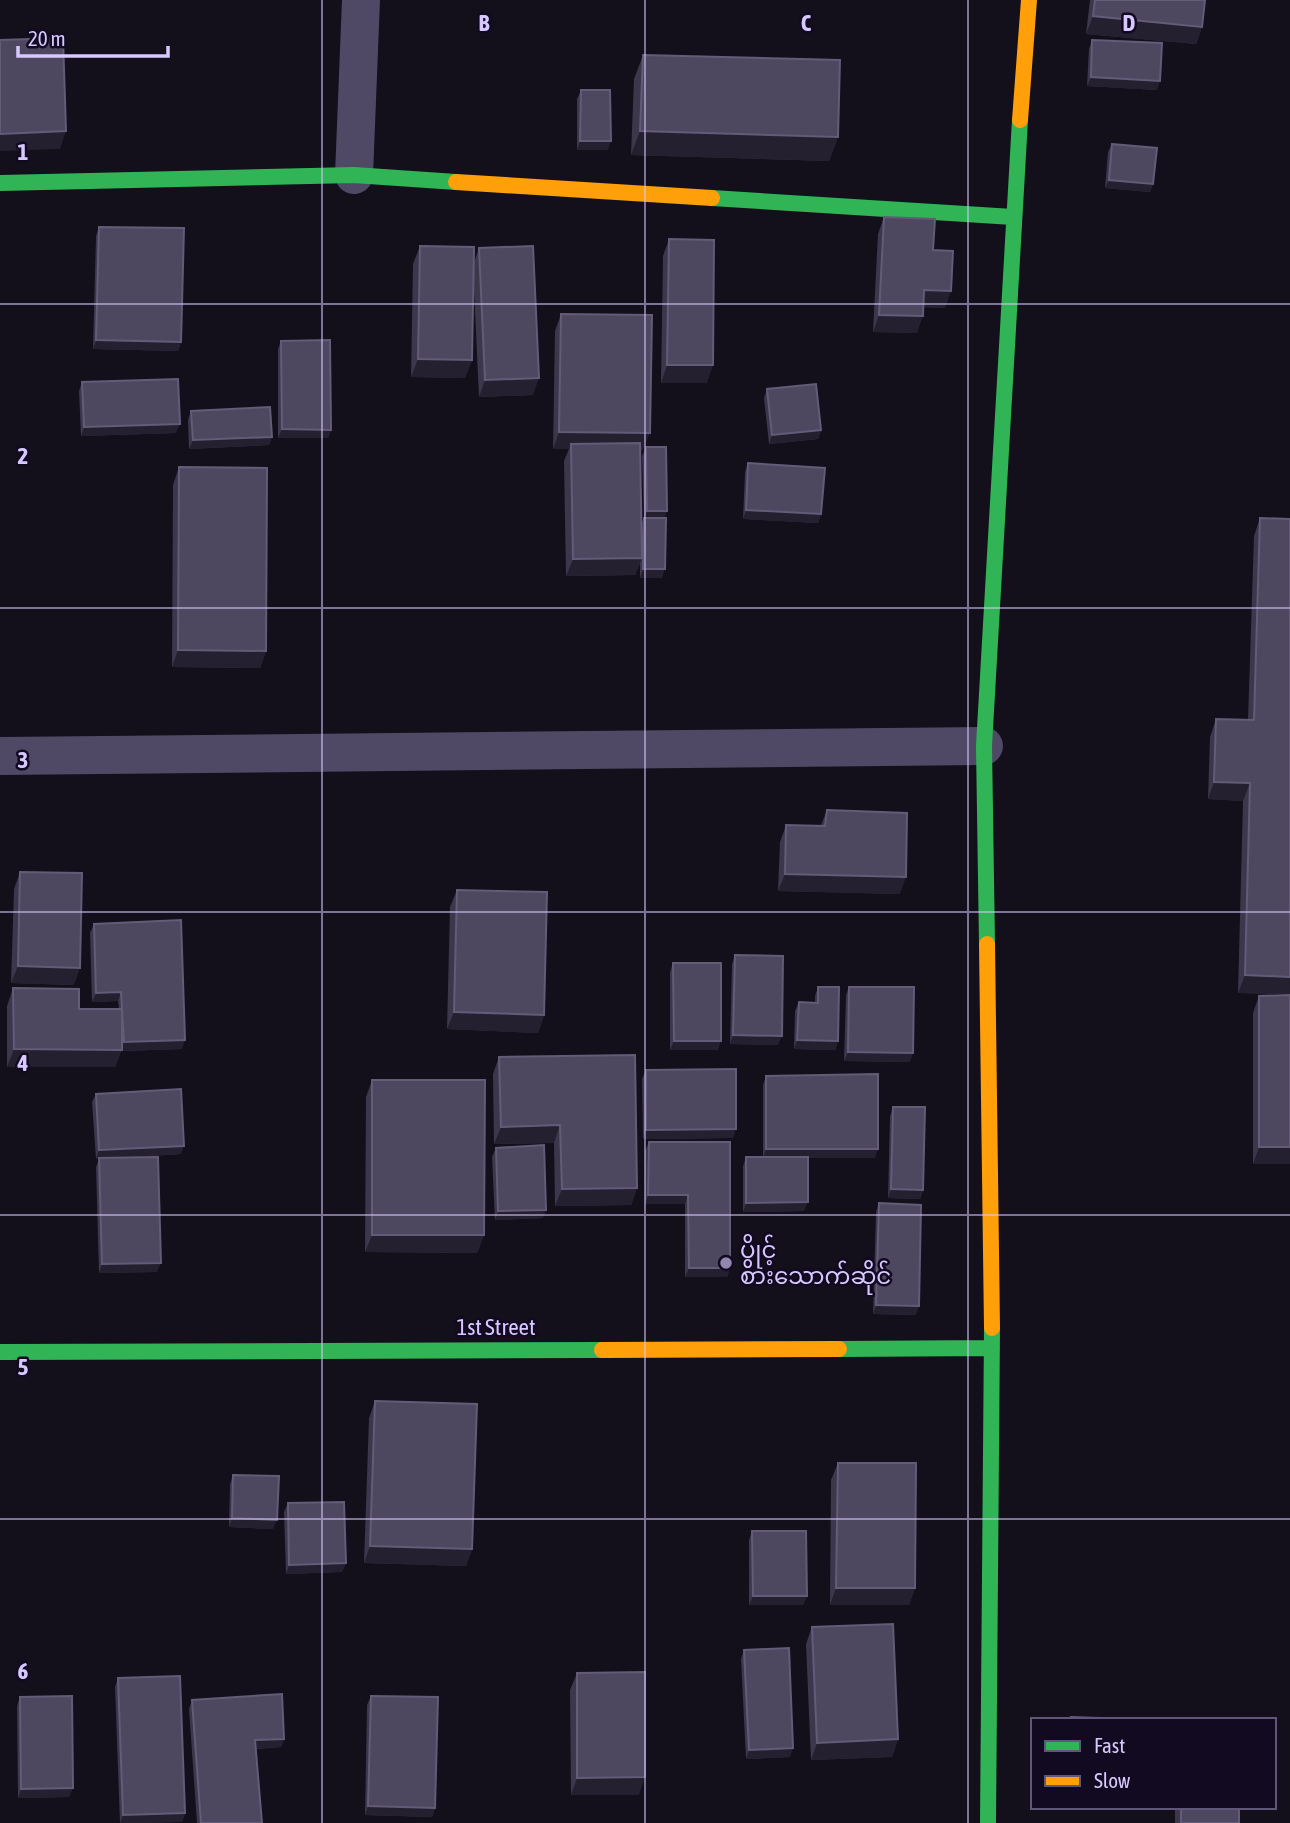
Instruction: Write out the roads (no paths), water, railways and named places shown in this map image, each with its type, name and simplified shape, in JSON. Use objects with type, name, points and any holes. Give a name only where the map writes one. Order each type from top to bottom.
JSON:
[{"type":"street","points":[[354,175],[362,0]]},
{"type":"street","points":[[988,1823],[992,1348],[984,746],[1013,216],[1028,0]]},
{"type":"street","points":[[0,183],[354,175],[1013,216]]},
{"type":"street","points":[[0,756],[984,746]]},
{"type":"street","name":"1st Street","points":[[0,1352],[992,1348]]},
{"type":"place","name":"ပွိုင့် စားသောက်ဆိုင်","points":[[726,1263]]}]
